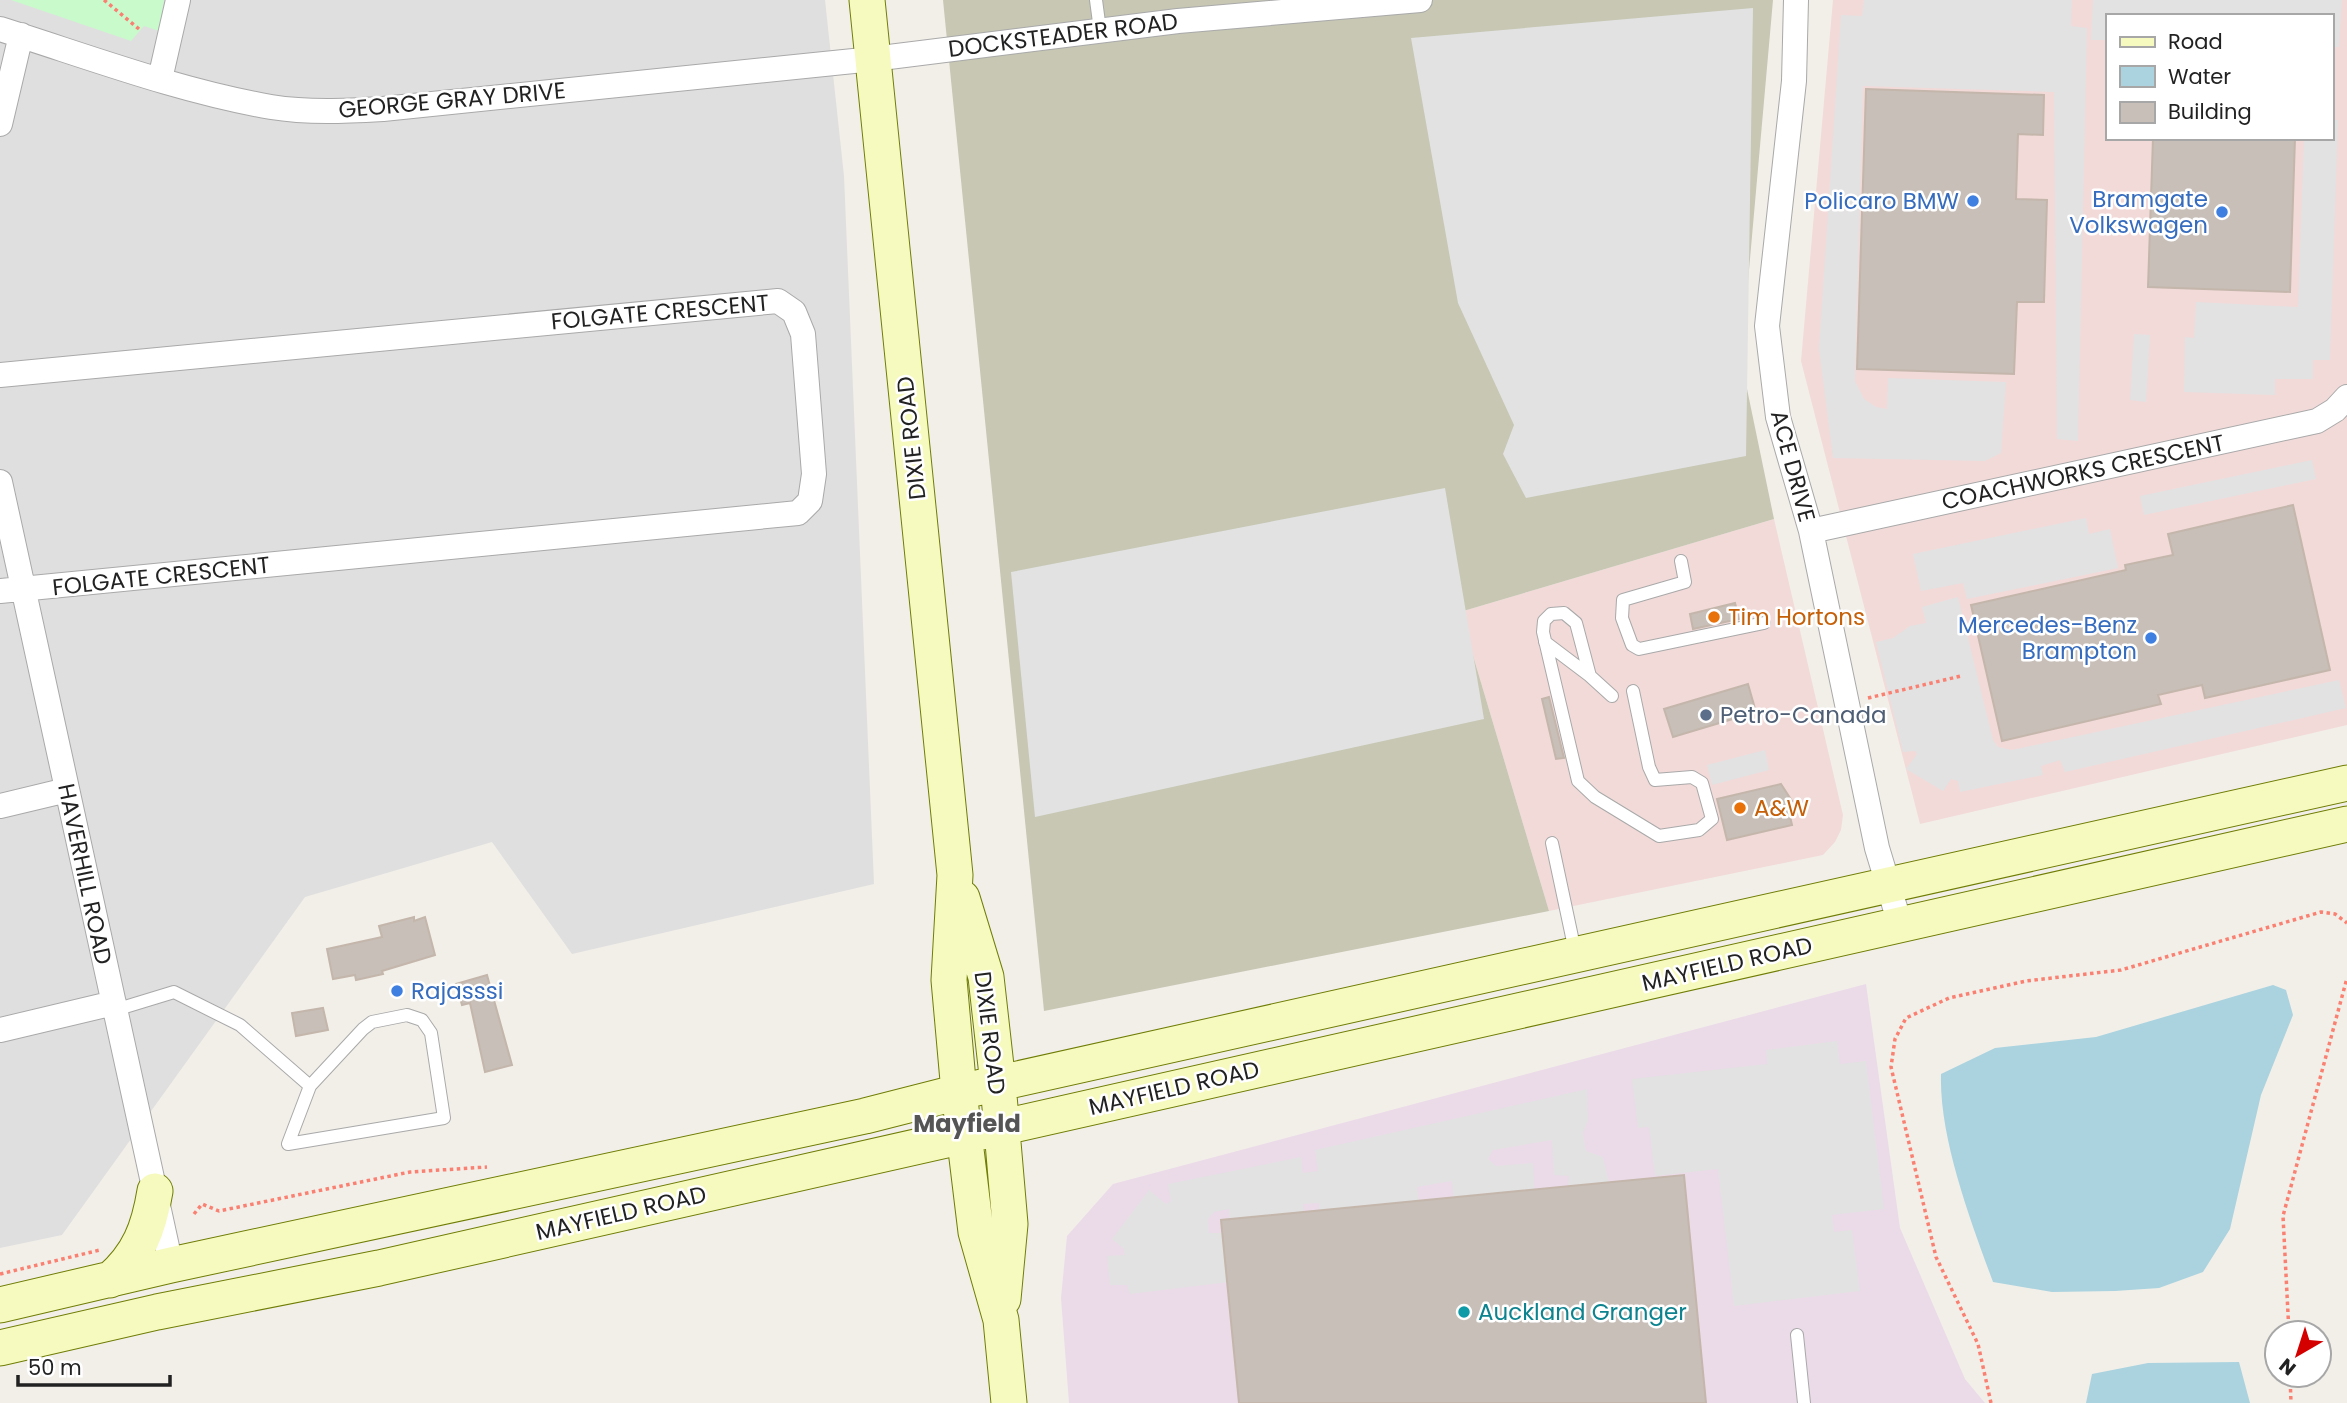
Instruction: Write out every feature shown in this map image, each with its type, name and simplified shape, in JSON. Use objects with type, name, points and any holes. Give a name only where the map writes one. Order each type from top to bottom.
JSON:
[{"type":"main road","name":"DIXIE ROAD","points":[[867,0],[955,876],[949,980],[959,1092],[976,1232],[1001,1320],[1009,1403]]},
{"type":"main road","name":"MAYFIELD ROAD","points":[[0,1306],[107,1263],[171,1265],[852,1119],[959,1092],[2347,783]]},
{"type":"main road","name":"MAYFIELD ROAD","points":[[0,1348],[157,1312],[392,1265],[2347,824]]},
{"type":"main road","name":"DIXIE ROAD","points":[[955,876],[986,977],[998,1084],[1010,1224],[1001,1320]]},
{"type":"main road","points":[[107,1263],[139,1246],[150,1223],[155,1191]]},
{"type":"main road","points":[[157,1312],[171,1265]]},
{"type":"street","points":[[160,79],[178,0]]},
{"type":"street","name":"DOCKSTEADER ROAD","points":[[873,59],[1325,4],[1420,0]]},
{"type":"street","name":"ACE DRIVE","points":[[1796,0],[1794,80],[1767,326],[1778,417],[1811,531],[1846,703],[1888,885],[1900,924]]},
{"type":"street","points":[[0,124],[10,32]]},
{"type":"street","name":"GEORGE GRAY DRIVE","points":[[10,32],[204,93],[274,107],[337,111],[383,110],[873,59]]},
{"type":"street","name":"FOLGATE CRESCENT","points":[[0,375],[754,301],[779,301],[794,312],[803,334],[814,474],[810,501],[798,513],[12,590]]},
{"type":"street","name":"COACHWORKS CRESCENT","points":[[1811,531],[2316,421],[2335,410],[2347,397]]},
{"type":"street","name":"HAVERHILL ROAD","points":[[0,482],[12,590],[67,790],[171,1265]]},
{"type":"street","points":[[0,806],[67,790]]},
{"type":"street","points":[[0,1030],[115,1007]]},
{"type":"lane","points":[[1097,0],[1100,30]]},
{"type":"lane","points":[[1681,561],[1685,582],[1623,600],[1622,618],[1632,645],[1639,649],[1764,623]]},
{"type":"lane","points":[[1590,676],[1576,623],[1564,614],[1550,614],[1544,621],[1545,642],[1578,780],[1595,797],[1659,836],[1699,830],[1712,819],[1702,783],[1692,777],[1655,780],[1649,766],[1633,691]]},
{"type":"lane","points":[[1545,642],[1612,695]]},
{"type":"lane","points":[[1552,843],[1575,955]]},
{"type":"lane","points":[[115,1007],[174,992],[240,1026],[310,1086]]},
{"type":"lane","points":[[412,1015],[426,1023],[431,1033],[444,1118],[288,1144],[310,1086],[367,1025],[412,1015]]},
{"type":"lane","points":[[1797,1335],[1804,1403]]},
{"type":"path","points":[[104,0],[139,29]]},
{"type":"path","points":[[1846,703],[1961,676]]},
{"type":"path","points":[[1991,1403],[1978,1344],[1936,1257],[1891,1067],[1895,1039],[1906,1018],[1949,998],[2026,981],[2121,970],[2321,912],[2335,914],[2347,923]]},
{"type":"path","points":[[2288,1319],[2283,1216],[2347,978]]},
{"type":"path","points":[[194,1214],[202,1205],[219,1211],[410,1172],[487,1167]]},
{"type":"path","points":[[0,1274],[98,1252],[107,1263]]},
{"type":"shaded area","points":[[0,0],[825,0],[844,176],[874,884],[572,954],[492,842],[305,897],[62,1235],[0,1248]]},
{"type":"shaded area","points":[[943,0],[1773,0],[1741,360],[1774,519],[1460,612],[1549,911],[1044,1011]]},
{"type":"shaded area","points":[[1833,0],[2347,0],[2347,725],[1920,824],[1801,361]]},
{"type":"shaded area","points":[[1864,0],[2072,0],[2071,26],[2087,28],[2078,441],[2057,439],[2054,92],[1863,86],[1855,381],[1864,399],[1876,407],[1887,409],[1888,378],[2006,382],[2001,453],[1985,461],[1833,458],[1819,349],[1841,15],[1862,16]]},
{"type":"shaded area","points":[[2093,0],[2342,0],[2339,47],[2333,47],[2333,14],[2106,14],[2106,40],[2091,40]]},
{"type":"shaded area","points":[[1753,8],[1746,456],[1526,498],[1503,454],[1514,425],[1458,303],[1411,38]]},
{"type":"shaded area","points":[[2333,120],[2338,120],[2330,360],[2313,360],[2313,379],[2275,379],[2275,395],[2184,392],[2185,337],[2194,338],[2196,302],[2298,307],[2304,140],[2333,140]]},
{"type":"shaded area","points":[[2134,334],[2150,335],[2146,402],[2130,400]]},
{"type":"shaded area","points":[[2312,460],[2316,479],[2144,515],[2140,496]]},
{"type":"shaded area","points":[[1445,488],[1484,719],[1035,817],[1011,572]]},
{"type":"shaded area","points":[[2086,518],[2089,534],[2110,529],[2118,568],[1967,599],[1963,583],[1921,591],[1913,554]]},
{"type":"shaded area","points":[[1774,519],[1843,815],[1841,830],[1835,842],[1823,855],[1549,911],[1460,612]]},
{"type":"shaded area","points":[[1958,597],[1993,740],[1998,747],[2012,750],[2339,680],[2346,708],[2065,772],[2060,760],[2041,766],[2043,775],[1960,792],[1958,781],[1951,779],[1943,791],[1906,769],[1917,754],[1915,751],[1903,752],[1876,642],[1893,638],[1910,626],[1926,623],[1922,607]]},
{"type":"shaded area","points":[[1765,750],[1769,770],[1712,785],[1707,765]]},
{"type":"shaded area","points":[[1866,984],[1900,1228],[1965,1379],[1985,1403],[1069,1403],[1061,1298],[1067,1236],[1113,1184]]},
{"type":"shaded area","points":[[1837,1041],[1840,1064],[1866,1061],[1884,1209],[1832,1215],[1834,1232],[1852,1230],[1860,1291],[1734,1306],[1718,1169],[1655,1176],[1649,1127],[1638,1128],[1632,1079],[1767,1064],[1766,1050]]},
{"type":"shaded area","points":[[1587,1089],[1588,1121],[1583,1133],[1586,1151],[1603,1157],[1610,1187],[1568,1189],[1569,1176],[1554,1175],[1552,1140],[1493,1150],[1488,1159],[1496,1166],[1533,1163],[1535,1196],[1454,1203],[1452,1181],[1417,1187],[1420,1209],[1319,1217],[1319,1203],[1303,1204],[1305,1219],[1230,1226],[1229,1209],[1214,1212],[1208,1219],[1209,1233],[1225,1233],[1229,1282],[1130,1294],[1127,1285],[1110,1285],[1107,1256],[1125,1255],[1124,1249],[1112,1239],[1149,1190],[1166,1204],[1171,1201],[1168,1184],[1301,1157],[1303,1173],[1318,1171],[1315,1150]]},
{"type":"green space","points":[[11,0],[164,0],[159,31],[144,26],[131,41]]},
{"type":"water","points":[[2273,985],[2286,990],[2293,1015],[2261,1095],[2230,1229],[2203,1272],[2159,1288],[2115,1291],[2052,1292],[1993,1282],[1966,1207],[1951,1152],[1945,1125],[1941,1074],[1995,1048],[2096,1037]]},
{"type":"water","points":[[2239,1362],[2250,1403],[2086,1403],[2092,1374],[2148,1363]]},
{"type":"building","points":[[1866,89],[2044,95],[2043,135],[2018,134],[2016,199],[2047,200],[2044,302],[2017,302],[2014,374],[1857,369]]},
{"type":"building","name":"Bramgate Volkswagen","points":[[2153,140],[2295,140],[2290,292],[2148,287]]},
{"type":"building","name":"Mercedes-Benz Brampton","points":[[2293,505],[2330,670],[2205,698],[2202,685],[2158,695],[2161,704],[2002,741],[1971,605],[2126,570],[2125,565],[2173,555],[2168,534]]},
{"type":"building","name":"Tim Hortons","points":[[1735,603],[1739,619],[1693,629],[1690,614]]},
{"type":"building","points":[[1748,684],[1756,712],[1673,737],[1664,709]]},
{"type":"building","points":[[1549,697],[1564,758],[1556,759],[1542,699]]},
{"type":"building","points":[[1781,784],[1792,801],[1787,803],[1792,825],[1727,840],[1717,799]]},
{"type":"building","points":[[414,917],[414,921],[425,917],[435,955],[382,971],[383,974],[356,980],[355,975],[333,979],[327,949],[382,937],[379,926]]},
{"type":"building","points":[[487,975],[512,1065],[485,1072],[470,1003],[462,1005],[456,984]]},
{"type":"building","points":[[323,1008],[328,1030],[296,1036],[292,1013]]},
{"type":"building","name":"Auckland Granger","points":[[1684,1175],[1706,1403],[1239,1403],[1221,1220]]},
{"type":"place","name":"Policaro BMW","points":[[1973,201]]},
{"type":"place","name":"Bramgate Volkswagen","points":[[2222,212]]},
{"type":"place","name":"Tim Hortons","points":[[1714,617]]},
{"type":"place","name":"Mercedes-Benz Brampton","points":[[2151,638]]},
{"type":"place","name":"Petro-Canada","points":[[1706,715]]},
{"type":"place","name":"A&W","points":[[1740,808]]},
{"type":"place","name":"Rajasssi","points":[[397,991]]},
{"type":"place","name":"Auckland Granger","points":[[1464,1312]]},
{"type":"district","name":"Mayfield","points":[[967,1123]]}]
